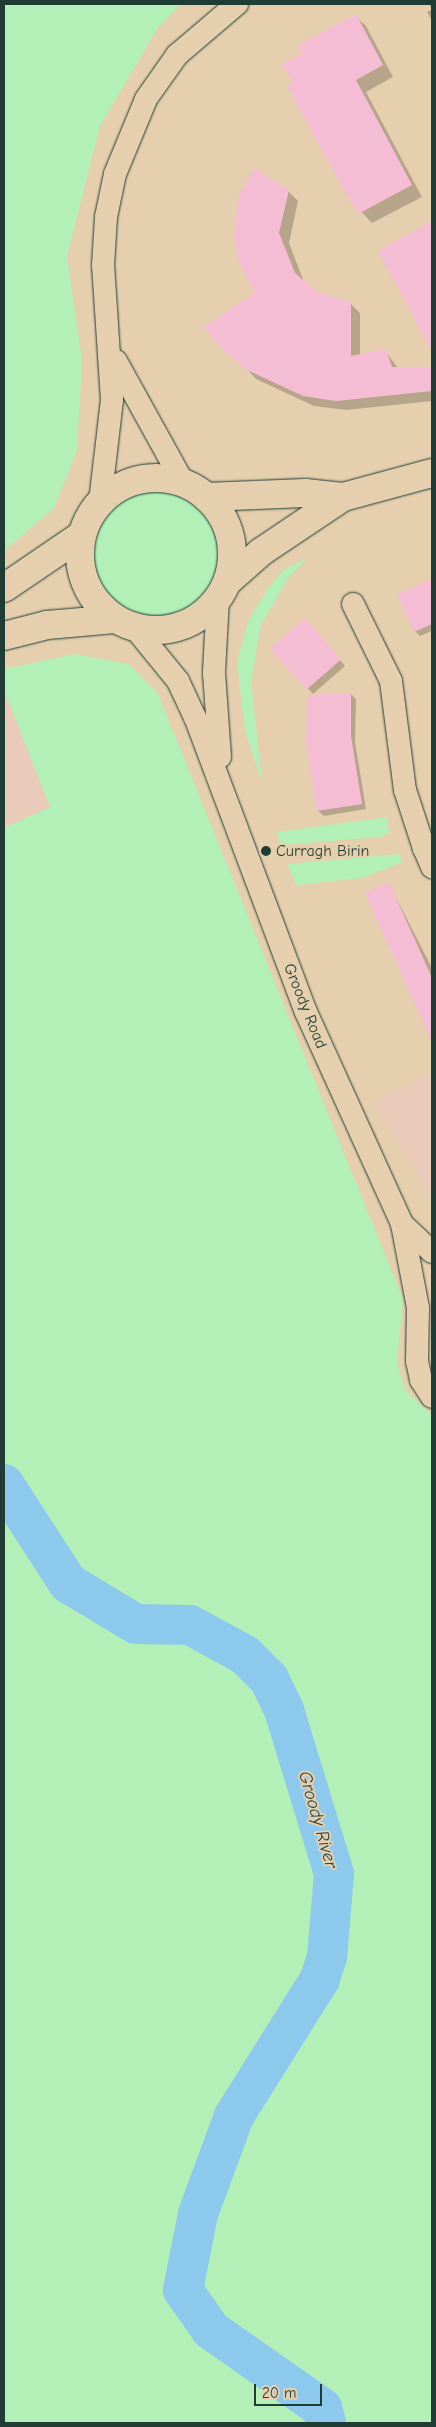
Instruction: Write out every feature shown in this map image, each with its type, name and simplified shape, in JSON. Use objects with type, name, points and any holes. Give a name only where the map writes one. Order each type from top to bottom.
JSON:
[{"type":"main road","points":[[4,636],[47,625],[124,623],[158,630],[181,626],[202,615],[222,590],[261,552],[344,498],[432,473]]},
{"type":"main road","points":[[124,623],[97,603],[85,582],[79,559],[82,536],[100,502],[139,480],[195,490],[305,493],[344,498]]},
{"type":"main road","points":[[195,490],[221,515],[230,536],[222,590]]},
{"type":"main road","points":[[4,588],[82,536]]},
{"type":"street","points":[[100,502],[110,433],[112,354],[103,265],[106,217],[126,142],[146,99],[177,55],[237,4]]},
{"type":"street","points":[[112,354],[195,490]]},
{"type":"street","points":[[222,590],[214,673],[223,783]]},
{"type":"street","points":[[353,604],[391,681],[405,790],[429,853]]},
{"type":"street","points":[[124,623],[178,681],[223,783]]},
{"type":"street","name":"Groody Road","points":[[223,783],[306,1012],[402,1224]]},
{"type":"street","points":[[402,1224],[432,1252]]},
{"type":"street","points":[[402,1224],[418,1308],[421,1380],[432,1397]]},
{"type":"street","points":[[419,1341],[432,1317]]},
{"type":"shaded area","points":[[4,690],[50,807],[4,828]]},
{"type":"shaded area","points":[[432,1072],[432,1200],[374,1102]]},
{"type":"green space","points":[[4,4],[181,4],[157,29],[100,126],[67,256],[82,360],[77,451],[54,508],[4,551]]},
{"type":"green space","points":[[155,489],[179,494],[200,508],[214,529],[219,553],[214,577],[200,598],[179,612],[155,617],[131,612],[110,598],[96,577],[91,553],[96,529],[110,508],[131,494]]},
{"type":"green space","points":[[307,558],[288,578],[261,625],[251,681],[262,782],[245,731],[237,662],[248,622],[267,589],[285,569]]},
{"type":"green space","points":[[75,654],[129,664],[158,694],[403,1299],[397,1362],[405,1390],[432,1415],[432,2423],[4,2423],[4,828],[50,807],[4,690],[4,669]]},
{"type":"green space","points":[[387,817],[389,833],[380,837],[281,845],[276,832]]},
{"type":"green space","points":[[400,854],[402,862],[362,878],[296,885],[287,864]]},
{"type":"building","points":[[356,14],[383,65],[356,80],[412,185],[360,213],[351,203],[287,86],[293,83],[282,64],[302,53],[298,45]]},
{"type":"building","points":[[254,168],[289,190],[279,233],[295,273],[317,292],[351,302],[351,356],[386,349],[392,367],[432,367],[432,391],[336,401],[303,396],[245,369],[220,347],[204,327],[254,293],[238,259],[234,238],[239,196]]},
{"type":"building","points":[[432,221],[432,352],[378,251]]},
{"type":"building","points":[[432,579],[432,624],[414,632],[397,594]]},
{"type":"building","points":[[305,618],[341,660],[306,690],[270,648]]},
{"type":"building","points":[[351,693],[351,736],[362,804],[317,811],[306,743],[307,695]]},
{"type":"building","points":[[389,882],[432,978],[432,1042],[365,893]]},
{"type":"waterway","name":"Groody River","points":[[4,1484],[68,1583],[136,1624],[190,1625],[245,1655],[269,1679],[284,1710],[334,1874],[327,1957],[320,1979],[234,2116],[198,2214],[183,2290],[211,2330],[322,2408],[326,2423]]},
{"type":"place","name":"Curragh Birin","points":[[266,851]]}]
